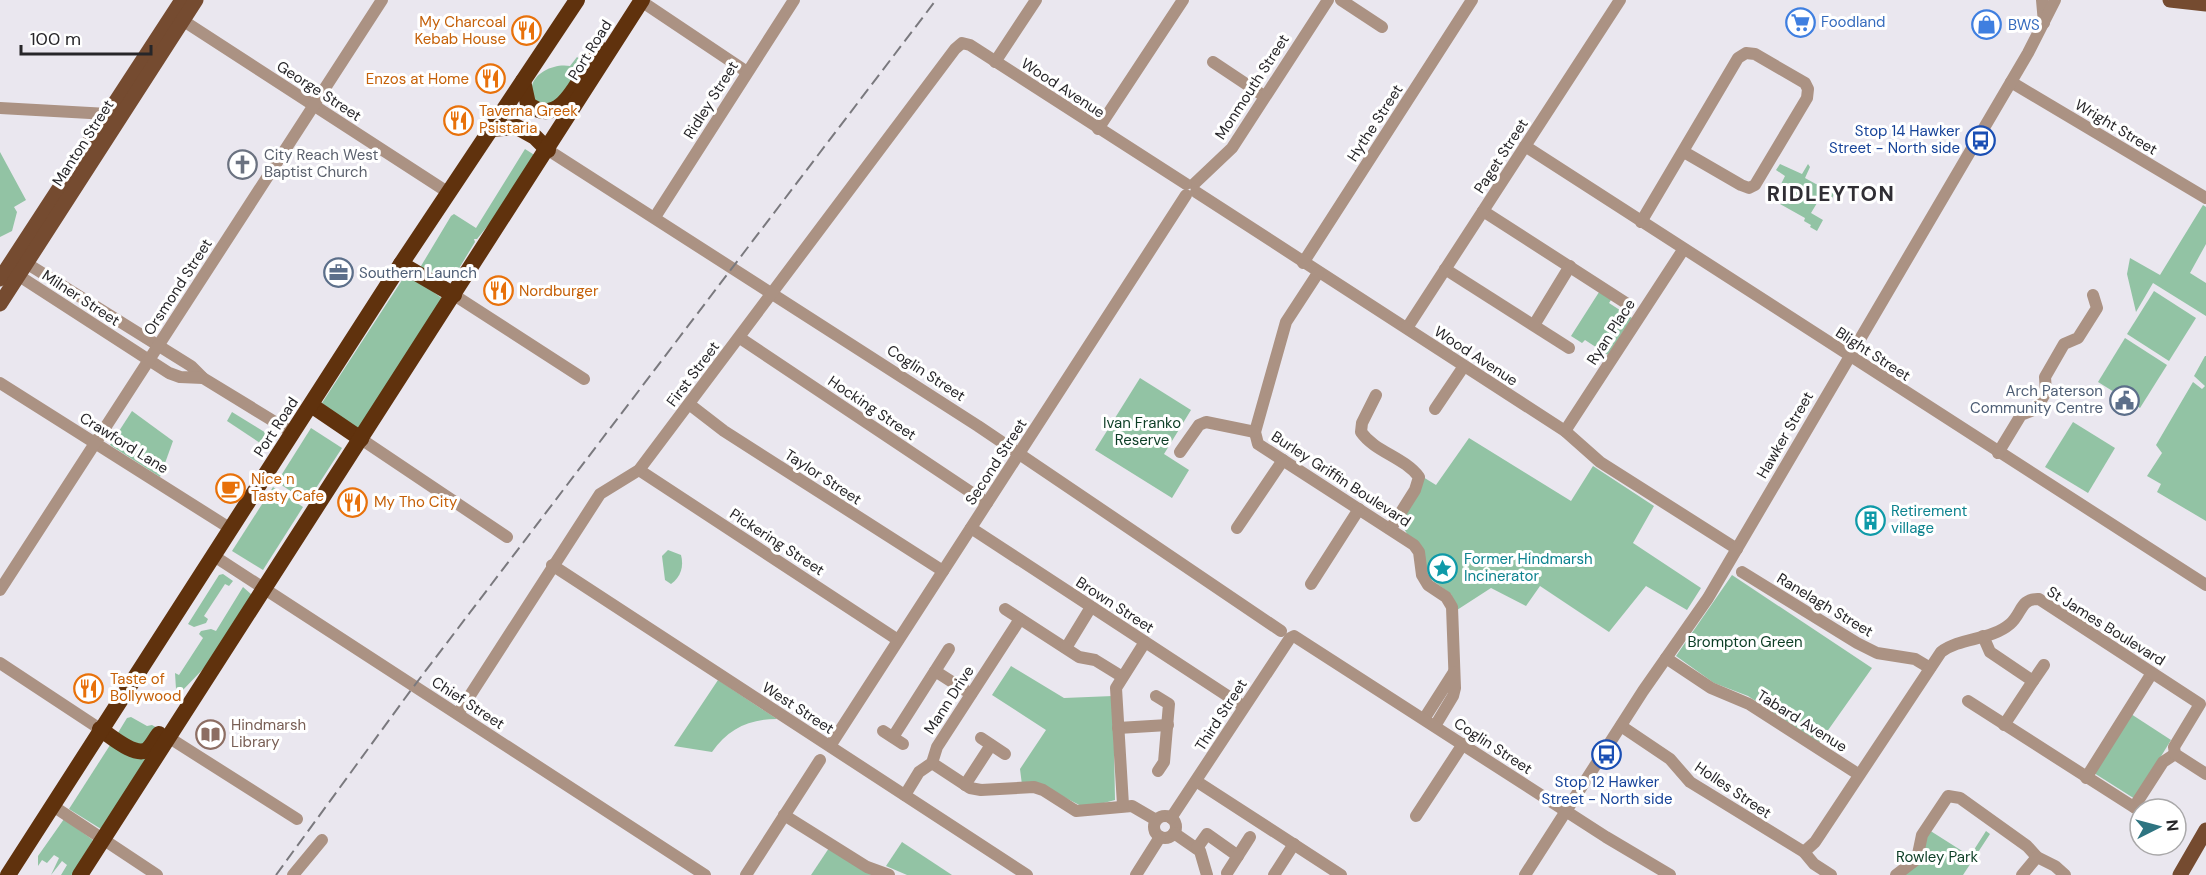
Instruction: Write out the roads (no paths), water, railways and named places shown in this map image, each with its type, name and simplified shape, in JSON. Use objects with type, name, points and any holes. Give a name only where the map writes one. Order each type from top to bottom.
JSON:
[{"type":"highway","name":"Port Road","points":[[8,875],[401,264],[577,0]]},
{"type":"highway","name":"Port Road","points":[[80,875],[548,150],[642,0]]},
{"type":"highway","points":[[523,81],[524,94],[529,105],[542,112],[557,109],[568,98],[596,53],[627,24]]},
{"type":"highway","points":[[492,129],[517,127],[535,137],[548,150]]},
{"type":"highway","points":[[401,264],[454,295]]},
{"type":"highway","points":[[311,405],[361,439]]},
{"type":"highway","points":[[100,729],[134,750],[143,752],[150,748],[168,721],[184,713]]},
{"type":"main road","name":"Manton Street","points":[[178,17],[182,0]]},
{"type":"main road","name":"Manton Street","points":[[0,304],[13,268],[178,17],[196,0]]},
{"type":"main road","points":[[2170,0],[2206,4]]},
{"type":"main road","points":[[2180,875],[2204,838]]},
{"type":"street","name":"Orsmond Street","points":[[0,590],[382,0]]},
{"type":"street","points":[[642,0],[747,72]]},
{"type":"street","name":"Ridley Street","points":[[655,217],[794,0]]},
{"type":"street","points":[[995,62],[1036,0]]},
{"type":"street","points":[[1098,129],[1183,0]]},
{"type":"street","name":"Monmouth Street","points":[[1191,188],[1232,148],[1328,0]]},
{"type":"street","points":[[1341,0],[1382,27]]},
{"type":"street","name":"Hythe Street","points":[[1303,263],[1472,0]]},
{"type":"street","name":"Paget Street","points":[[1407,328],[1620,0]]},
{"type":"street","points":[[2042,0],[2044,24]]},
{"type":"street","name":"Hawker Street","points":[[1525,875],[1621,726],[1708,598],[2011,82],[2055,0]]},
{"type":"street","name":"George Street","points":[[178,17],[449,193]]},
{"type":"street","name":"Wood Avenue","points":[[955,49],[962,43],[970,45],[1318,273],[1565,431],[1600,462],[1737,549]]},
{"type":"street","name":"First Street","points":[[458,714],[552,565],[600,494],[639,470],[955,49]]},
{"type":"street","points":[[1641,222],[1738,58],[1746,53],[1755,54],[1805,83],[1808,89],[1807,98],[1755,185],[1749,188],[1741,185],[1684,152]]},
{"type":"street","points":[[1213,62],[1264,96]]},
{"type":"street","name":"Wright Street","points":[[2011,82],[2206,198]]},
{"type":"street","points":[[0,108],[114,117]]},
{"type":"street","name":"Blight Street","points":[[1525,146],[1683,250],[2206,585]]},
{"type":"street","name":"Coglin Street","points":[[548,150],[1020,453],[1281,631]]},
{"type":"street","name":"Second Street","points":[[830,746],[1191,188]]},
{"type":"street","points":[[1483,211],[1629,305]]},
{"type":"street","name":"Ryan Place","points":[[1565,431],[1683,250]]},
{"type":"street","points":[[1534,325],[1570,266]]},
{"type":"street","name":"Milner Street","points":[[13,268],[158,346],[191,366],[204,378],[293,433]]},
{"type":"street","name":"Milner Street","points":[[13,268],[149,360],[180,377],[204,378]]},
{"type":"street","points":[[1445,269],[1569,348]]},
{"type":"street","name":"Burley Griffin Boulevard","points":[[1318,273],[1286,322],[1255,432],[1258,444],[1391,528],[1414,545],[1419,552],[1422,575],[1428,585],[1446,597],[1452,607],[1453,696],[1430,722]]},
{"type":"street","points":[[454,295],[584,379]]},
{"type":"street","points":[[1998,453],[2021,415],[2036,409],[2046,392],[2045,377],[2064,344],[2078,338],[2097,308],[2093,295]]},
{"type":"street","name":"Hocking Street","points":[[740,338],[987,502]]},
{"type":"street","points":[[1435,409],[1464,366]]},
{"type":"street","name":"Crawford Lane","points":[[0,383],[231,529]]},
{"type":"street","points":[[1376,395],[1362,423],[1361,432],[1366,440],[1413,469],[1419,477],[1415,490],[1391,528]]},
{"type":"street","name":"Taylor Street","points":[[689,404],[724,431],[943,571]]},
{"type":"street","points":[[1180,452],[1199,425],[1206,422],[1255,432]]},
{"type":"street","points":[[361,439],[507,537]]},
{"type":"street","points":[[1237,528],[1283,460]]},
{"type":"street","name":"Pickering Street","points":[[639,470],[898,640]]},
{"type":"street","points":[[1311,584],[1359,509]]},
{"type":"street","name":"Brown Street","points":[[971,528],[1244,706]]},
{"type":"street","name":"Chief Street","points":[[214,556],[705,875]]},
{"type":"street","name":"West Street","points":[[552,565],[1028,875]]},
{"type":"street","name":"Ranelagh Street","points":[[1742,572],[1857,643],[1877,653],[1915,659],[1930,668]]},
{"type":"street","name":"St James Boulevard","points":[[1804,852],[1815,842],[1941,652],[1952,644],[1983,636],[2009,625],[2025,601],[2039,599],[2200,704],[2174,747],[2175,754]]},
{"type":"street","points":[[1066,648],[1091,607]]},
{"type":"street","points":[[1005,609],[1079,657],[1095,660],[1121,676]]},
{"type":"street","name":"Mann Drive","points":[[905,795],[920,772],[932,763],[937,747],[1020,619]]},
{"type":"street","name":"Third Street","points":[[1171,818],[1290,638],[1294,636],[1300,640]]},
{"type":"street","points":[[1983,636],[1990,652],[2033,681]]},
{"type":"street","name":"Coglin Street","points":[[1300,640],[1670,875]]},
{"type":"street","points":[[1122,805],[1116,688],[1121,676],[1145,642]]},
{"type":"street","points":[[893,737],[949,649]]},
{"type":"street","name":"Tabard Avenue","points":[[1666,658],[1711,688],[1749,704],[1858,774]]},
{"type":"street","points":[[0,663],[100,729]]},
{"type":"street","points":[[2004,725],[2044,665]]},
{"type":"street","points":[[935,670],[971,694]]},
{"type":"street","points":[[2086,778],[2152,673]]},
{"type":"street","points":[[1156,696],[1169,704],[1164,762],[1158,771]]},
{"type":"street","points":[[1968,701],[2128,804]]},
{"type":"street","points":[[1118,728],[1168,725]]},
{"type":"street","name":"Holles Street","points":[[1621,726],[1670,759],[1690,782],[1804,852],[1814,864],[1831,875]]},
{"type":"street","points":[[168,737],[297,819]]},
{"type":"street","points":[[965,785],[986,741],[1005,754]]},
{"type":"street","points":[[1416,816],[1463,744]]},
{"type":"street","points":[[2144,797],[2163,762],[2175,754],[2206,774]]},
{"type":"street","points":[[746,875],[820,760]]},
{"type":"street","points":[[932,763],[965,785],[981,790],[1034,788],[1042,790],[1076,811],[1122,805],[1132,806],[1156,820]]},
{"type":"street","points":[[1196,781],[1341,875]]},
{"type":"street","points":[[1896,875],[1917,859],[1922,835],[1948,796],[1960,798],[2027,846],[2037,857],[2055,866],[2066,875]]},
{"type":"street","points":[[53,806],[157,875]]},
{"type":"street","points":[[784,815],[867,867],[889,875]]},
{"type":"street","points":[[1162,816],[1171,818],[1176,826],[1174,833],[1168,838],[1160,837],[1154,829],[1156,820],[1162,816]]},
{"type":"street","points":[[1174,833],[1197,848],[1203,857],[1207,875]]},
{"type":"street","points":[[1197,848],[1207,834],[1238,856]]},
{"type":"street","points":[[1136,875],[1160,837]]},
{"type":"street","points":[[1227,873],[1250,837]]},
{"type":"street","points":[[293,875],[322,840]]},
{"type":"street","points":[[1274,875],[1293,844]]},
{"type":"street","points":[[2022,875],[2037,857]]},
{"type":"railway","points":[[276,875],[411,690],[936,0]]},
{"type":"place","name":"Foodland","points":[[1800,22]]},
{"type":"place","name":"BWS","points":[[1987,25]]},
{"type":"place","name":"My Charcoal Kebab House","points":[[527,31]]},
{"type":"place","name":"Enzos at Home","points":[[490,79]]},
{"type":"place","name":"Taverna Greek Psistaria","points":[[458,120]]},
{"type":"place","name":"Stop 14 Hawker Street - North side","points":[[1981,140]]},
{"type":"place","name":"City Reach West Baptist Church","points":[[243,164]]},
{"type":"place","name":"Southern Launch","points":[[338,273]]},
{"type":"place","name":"Nordburger","points":[[498,291]]},
{"type":"place","name":"Arch Paterson Community Centre","points":[[2124,400]]},
{"type":"place","name":"Nice n Tasty Cafe","points":[[230,488]]},
{"type":"place","name":"My Tho City","points":[[353,502]]},
{"type":"place","name":"Retirement village","points":[[1870,520]]},
{"type":"place","name":"Former Hindmarsh Incinerator","points":[[1443,568]]},
{"type":"place","name":"Taste of Bollywood","points":[[89,688]]},
{"type":"place","name":"Hindmarsh Library","points":[[210,734]]},
{"type":"place","name":"Stop 12 Hawker Street - North side","points":[[1607,755]]},
{"type":"district","name":"RIDLEYTON","points":[[1831,194]]},
{"type":"park label","name":"Ivan Franko Reserve","points":[[1142,432]]},
{"type":"park label","name":"Brompton Green","points":[[1745,642]]},
{"type":"park label","name":"Rowley Park","points":[[1937,857]]}]
